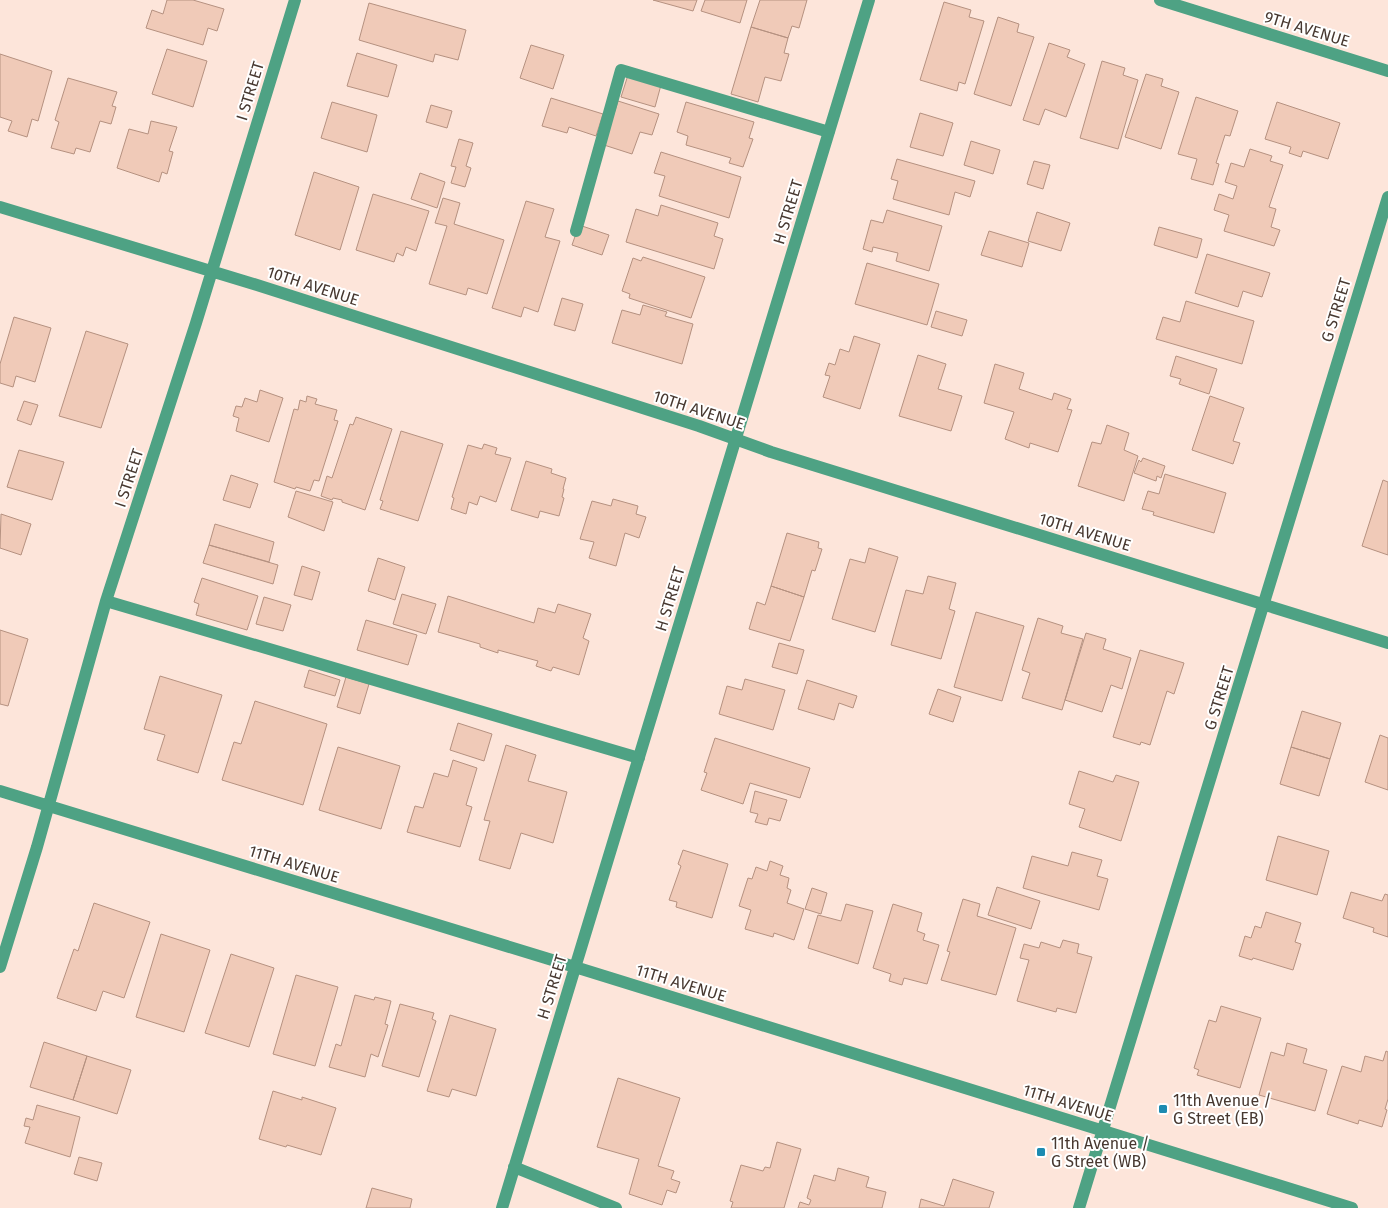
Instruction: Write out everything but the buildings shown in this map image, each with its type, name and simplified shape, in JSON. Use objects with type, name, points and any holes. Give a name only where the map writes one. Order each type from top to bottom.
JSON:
[{"type":"street","name":"I STREET","points":[[0,967],[106,601],[212,272],[295,0]]},
{"type":"street","name":"H STREET","points":[[502,1208],[869,0]]},
{"type":"street","name":"9TH AVENUE","points":[[1160,0],[1388,71]]},
{"type":"street","points":[[576,231],[621,70],[829,132]]},
{"type":"street","name":"G STREET","points":[[1079,1208],[1388,197]]},
{"type":"street","name":"10TH AVENUE","points":[[0,207],[736,438],[771,452],[1388,643]]},
{"type":"street","points":[[106,601],[639,758]]},
{"type":"street","name":"11TH AVENUE","points":[[0,791],[1352,1208]]},
{"type":"street","points":[[514,1167],[616,1208]]},
{"type":"place","name":"11th Avenue / G Street (EB)","points":[[1163,1109]]},
{"type":"place","name":"11th Avenue / G Street (WB)","points":[[1041,1152]]}]
